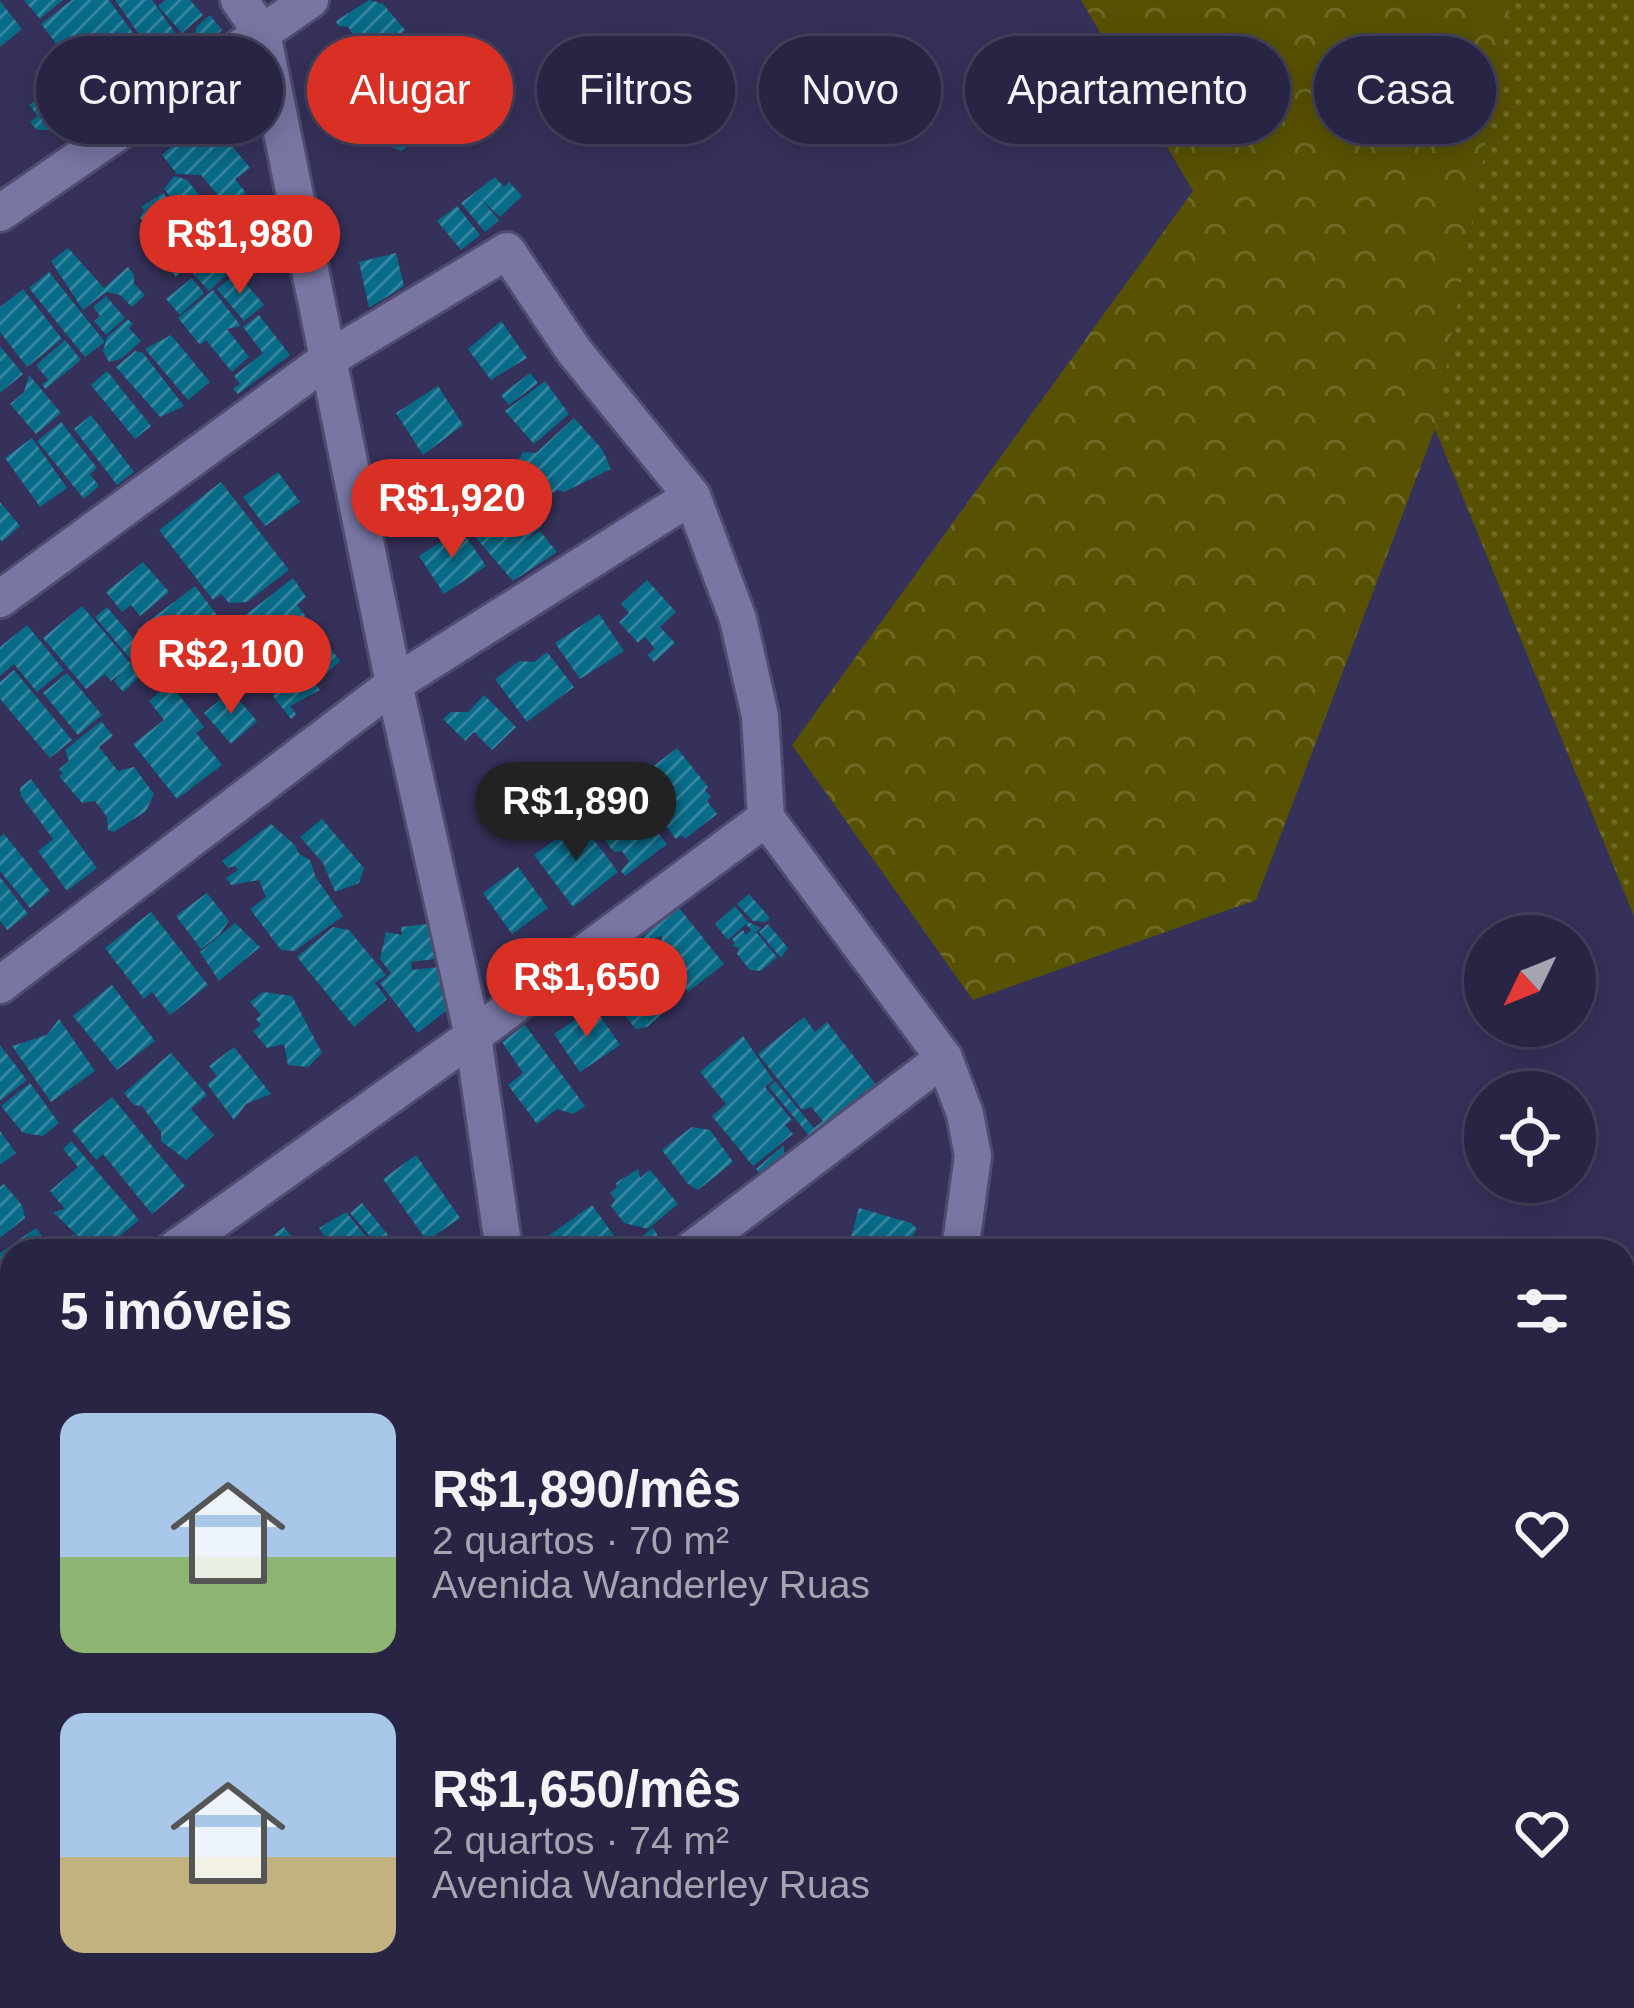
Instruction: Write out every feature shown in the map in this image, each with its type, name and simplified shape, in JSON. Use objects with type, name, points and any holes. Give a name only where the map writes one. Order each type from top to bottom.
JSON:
[{"type":"street","points":[[239,0],[262,33],[394,684],[473,1036],[502,1239]]},
{"type":"street","points":[[0,213],[310,0]]},
{"type":"street","points":[[0,598],[328,359],[507,251],[574,352],[692,496],[738,619],[760,716],[766,818],[944,1058],[965,1114],[973,1156],[962,1239]]},
{"type":"street","points":[[0,985],[394,684],[692,496]]},
{"type":"street","points":[[189,1239],[766,818]]},
{"type":"street","points":[[706,1239],[944,1058]]},
{"type":"green space","points":[[1081,0],[1511,0],[1496,85],[1496,36],[1314,36],[1314,144],[1485,144],[1435,429],[1256,900],[973,1000],[792,745],[1193,191],[1165,144],[1290,144],[1290,36],[1102,36]]},
{"type":"green space","points":[[1511,0],[1634,0],[1634,916],[1435,429],[1485,144],[1496,144],[1496,85]]},
{"type":"building","points":[[24,0],[63,0],[40,19]]},
{"type":"building","points":[[72,0],[109,0],[135,36],[50,36],[41,24]]},
{"type":"building","points":[[115,0],[152,0],[177,36],[140,36]]},
{"type":"building","points":[[165,0],[190,0],[203,15],[182,33],[158,6]]},
{"type":"building","points":[[369,0],[383,4],[405,30],[403,36],[354,36],[336,21]]},
{"type":"building","points":[[0,1],[22,29],[0,47]]},
{"type":"building","points":[[210,15],[222,30],[215,36],[188,36]]},
{"type":"building","points":[[175,144],[188,148],[230,144],[250,168],[235,179],[246,193],[239,198],[247,208],[236,217],[201,175],[177,174],[162,155]]},
{"type":"building","points":[[174,176],[187,180],[225,227],[188,255],[186,269],[176,277],[164,263],[172,257],[140,218],[141,207],[163,193],[197,229],[164,189]]},
{"type":"building","points":[[495,177],[504,187],[509,182],[522,196],[500,217],[480,198],[499,220],[485,232],[461,203]]},
{"type":"building","points":[[457,206],[480,235],[461,250],[437,221]]},
{"type":"building","points":[[68,248],[104,288],[128,267],[134,284],[145,295],[132,307],[120,295],[106,292],[83,310],[51,261]]},
{"type":"building","points":[[218,251],[233,269],[209,291],[193,273]]},
{"type":"building","points":[[396,253],[404,286],[369,308],[359,262]]},
{"type":"building","points":[[49,272],[105,342],[85,357],[29,288]]},
{"type":"building","points":[[237,273],[264,305],[244,321],[217,289]]},
{"type":"building","points":[[192,278],[204,293],[180,315],[166,299]]},
{"type":"building","points":[[23,289],[62,339],[27,367],[0,332],[0,307]]},
{"type":"building","points":[[213,290],[241,326],[227,329],[249,357],[232,372],[206,340],[200,345],[178,318]]},
{"type":"building","points":[[106,296],[125,318],[106,335],[94,321],[100,316],[93,307]]},
{"type":"building","points":[[259,315],[290,355],[238,394],[233,389],[240,384],[234,376],[263,353],[243,327]]},
{"type":"building","points":[[128,319],[133,324],[129,328],[141,341],[121,359],[109,362],[103,351],[107,337]]},
{"type":"building","points":[[501,321],[527,358],[491,380],[468,349]]},
{"type":"building","points":[[171,335],[210,382],[188,400],[145,349]]},
{"type":"building","points":[[65,340],[81,360],[45,389],[42,384],[48,380],[36,365]]},
{"type":"building","points":[[0,346],[23,374],[0,393]]},
{"type":"building","points":[[135,351],[143,353],[184,406],[160,417],[116,367]]},
{"type":"building","points":[[107,371],[151,426],[135,439],[91,385]]},
{"type":"building","points":[[530,373],[538,383],[509,405],[501,395]]},
{"type":"building","points":[[29,375],[61,413],[36,434],[10,404],[24,392]]},
{"type":"building","points":[[545,381],[569,414],[534,444],[505,411]]},
{"type":"building","points":[[438,386],[463,425],[423,455],[396,413]]},
{"type":"building","points":[[91,415],[134,472],[117,485],[74,429]]},
{"type":"building","points":[[574,418],[602,449],[611,469],[564,492],[549,495],[540,490],[535,495],[520,478],[524,474],[516,464],[523,452],[536,453]]},
{"type":"building","points":[[61,422],[97,468],[90,474],[99,486],[84,499],[37,441]]},
{"type":"building","points":[[32,438],[67,488],[40,507],[5,458]]},
{"type":"building","points":[[454,463],[473,486],[454,503],[468,519],[479,508],[497,503],[509,518],[514,514],[521,523],[526,519],[521,512],[509,514],[500,502],[514,496],[508,488],[517,480],[542,510],[534,517],[542,526],[525,541],[540,531],[557,552],[513,581],[463,523],[430,499],[439,492],[431,483]]},
{"type":"building","points":[[278,472],[300,502],[265,526],[243,497]]},
{"type":"building","points":[[221,482],[289,570],[247,602],[229,603],[221,594],[213,600],[159,530]]},
{"type":"building","points":[[0,502],[20,526],[2,542],[0,539]]},
{"type":"building","points":[[461,529],[486,566],[444,594],[419,556]]},
{"type":"building","points":[[143,562],[169,592],[140,616],[131,605],[122,612],[106,592]]},
{"type":"building","points":[[293,578],[306,597],[297,605],[340,661],[315,684],[320,690],[290,706],[296,714],[291,719],[273,696],[276,678],[234,624]]},
{"type":"building","points":[[647,580],[676,612],[660,627],[675,643],[654,662],[647,655],[655,649],[645,637],[638,643],[619,622],[629,613],[621,604]]},
{"type":"building","points":[[195,586],[217,615],[159,659],[137,630]]},
{"type":"building","points":[[82,606],[132,665],[141,656],[151,666],[123,692],[114,681],[122,672],[111,681],[105,674],[86,689],[43,638]]},
{"type":"building","points":[[107,607],[144,651],[132,661],[95,617]]},
{"type":"building","points":[[599,614],[624,651],[580,679],[555,643]]},
{"type":"building","points":[[27,625],[64,670],[37,692],[14,664],[0,676],[0,647]]},
{"type":"building","points":[[547,652],[574,687],[527,722],[495,679],[519,661],[534,662]]},
{"type":"building","points":[[14,670],[72,740],[50,758],[0,699],[0,682]]},
{"type":"building","points":[[67,673],[102,715],[78,735],[43,693]]},
{"type":"building","points":[[162,673],[204,727],[196,733],[222,765],[177,799],[133,744],[164,720],[149,701],[163,689],[155,679]]},
{"type":"building","points":[[231,691],[257,721],[231,744],[204,713]]},
{"type":"building","points":[[484,695],[516,727],[492,750],[474,732],[465,741],[443,719],[451,712],[468,712]]},
{"type":"building","points":[[101,721],[113,736],[99,747],[118,771],[134,767],[154,794],[146,811],[114,832],[108,830],[107,817],[95,801],[82,803],[59,776],[63,774],[59,769],[69,761],[65,750]]},
{"type":"building","points":[[677,748],[708,787],[705,790],[711,797],[707,801],[717,814],[685,839],[682,835],[676,839],[632,783]]},
{"type":"building","points":[[31,779],[97,868],[67,891],[38,851],[53,839],[21,796],[20,788]]},
{"type":"building","points":[[623,788],[653,826],[647,831],[659,834],[667,844],[625,876],[621,871],[629,861],[622,851],[614,852],[587,817]]},
{"type":"building","points":[[322,819],[364,868],[359,883],[335,892],[323,863],[300,837]]},
{"type":"building","points":[[580,821],[618,872],[573,907],[534,855]]},
{"type":"building","points":[[271,824],[310,860],[316,878],[343,916],[295,951],[281,950],[250,909],[266,897],[259,880],[231,885],[226,878],[238,870],[222,861]]},
{"type":"building","points":[[4,834],[50,891],[30,908],[0,871],[0,837]]},
{"type":"building","points":[[518,867],[548,908],[512,934],[483,893]]},
{"type":"building","points":[[0,877],[28,914],[7,930],[0,921]]},
{"type":"building","points":[[207,893],[229,921],[201,949],[176,916]]},
{"type":"building","points":[[749,894],[770,918],[765,922],[753,921],[737,904]]},
{"type":"building","points":[[735,906],[748,922],[761,928],[756,932],[777,957],[761,971],[750,970],[737,954],[739,948],[732,946],[732,939],[751,930],[746,924],[728,940],[715,924]]},
{"type":"building","points":[[679,908],[724,964],[688,992],[660,956],[662,936],[646,940],[643,936]]},
{"type":"building","points":[[151,912],[208,985],[170,1015],[152,992],[144,999],[105,948]]},
{"type":"building","points":[[235,923],[260,947],[219,981],[200,952]]},
{"type":"building","points":[[437,923],[442,958],[411,962],[412,970],[447,966],[452,1006],[418,1033],[380,983],[391,973],[380,959],[386,932],[402,935],[401,927]]},
{"type":"building","points":[[768,924],[788,948],[781,958],[759,932]]},
{"type":"building","points":[[333,927],[349,930],[386,975],[375,983],[387,999],[354,1027],[297,957]]},
{"type":"building","points":[[629,952],[674,1003],[647,1027],[636,1029],[604,990],[610,986],[601,982],[605,974],[619,969],[615,965]]},
{"type":"building","points":[[112,985],[155,1041],[117,1070],[73,1016]]},
{"type":"building","points":[[263,992],[292,996],[322,1053],[308,1067],[288,1065],[284,1044],[267,1048],[253,1031],[261,1025],[256,1019],[261,1015],[250,1002]]},
{"type":"building","points":[[594,1007],[620,1045],[580,1072],[554,1034]]},
{"type":"building","points":[[804,1017],[815,1032],[827,1022],[885,1096],[811,1138],[769,1087],[775,1081],[814,1128],[823,1121],[811,1107],[802,1110],[758,1054]]},
{"type":"building","points":[[59,1019],[95,1071],[51,1102],[12,1046],[47,1035]]},
{"type":"building","points":[[525,1025],[585,1106],[573,1114],[557,1109],[537,1124],[508,1085],[523,1073],[502,1042]]},
{"type":"building","points":[[743,1036],[773,1080],[765,1087],[792,1120],[785,1125],[793,1134],[753,1166],[712,1116],[726,1104],[700,1072]]},
{"type":"building","points":[[0,1045],[27,1080],[0,1101]]},
{"type":"building","points":[[234,1047],[271,1094],[246,1104],[234,1120],[207,1084],[217,1076],[209,1066]]},
{"type":"building","points":[[171,1053],[207,1095],[191,1109],[214,1135],[186,1160],[161,1141],[161,1132],[142,1106],[134,1105],[124,1093]]},
{"type":"building","points":[[30,1083],[59,1123],[43,1136],[23,1133],[1,1106]]},
{"type":"building","points":[[112,1097],[185,1186],[152,1214],[103,1154],[96,1160],[72,1130]]},
{"type":"building","points":[[692,1127],[710,1130],[733,1162],[698,1190],[662,1150]]},
{"type":"building","points":[[0,1131],[16,1153],[0,1165]]},
{"type":"building","points":[[71,1141],[139,1220],[116,1239],[81,1239],[53,1212],[65,1209],[50,1191],[78,1167],[63,1149]]},
{"type":"building","points":[[784,1145],[784,1165],[762,1177],[756,1169]]},
{"type":"building","points":[[416,1155],[460,1218],[426,1239],[383,1179]]},
{"type":"building","points":[[638,1169],[640,1178],[650,1170],[678,1204],[648,1229],[624,1223],[611,1206],[615,1200],[610,1193],[616,1183]]},
{"type":"building","points":[[4,1184],[22,1205],[25,1218],[0,1238],[0,1187]]},
{"type":"building","points":[[362,1203],[391,1239],[372,1239],[350,1213]]},
{"type":"building","points":[[592,1205],[616,1239],[544,1239]]},
{"type":"building","points":[[859,1208],[917,1229],[911,1239],[850,1239]]},
{"type":"building","points":[[346,1212],[368,1239],[326,1239],[319,1228]]},
{"type":"building","points":[[284,1227],[294,1239],[268,1239]]},
{"type":"building","points":[[653,1227],[660,1239],[640,1239]]},
{"type":"building","points":[[36,1228],[44,1239],[20,1239]]}]
